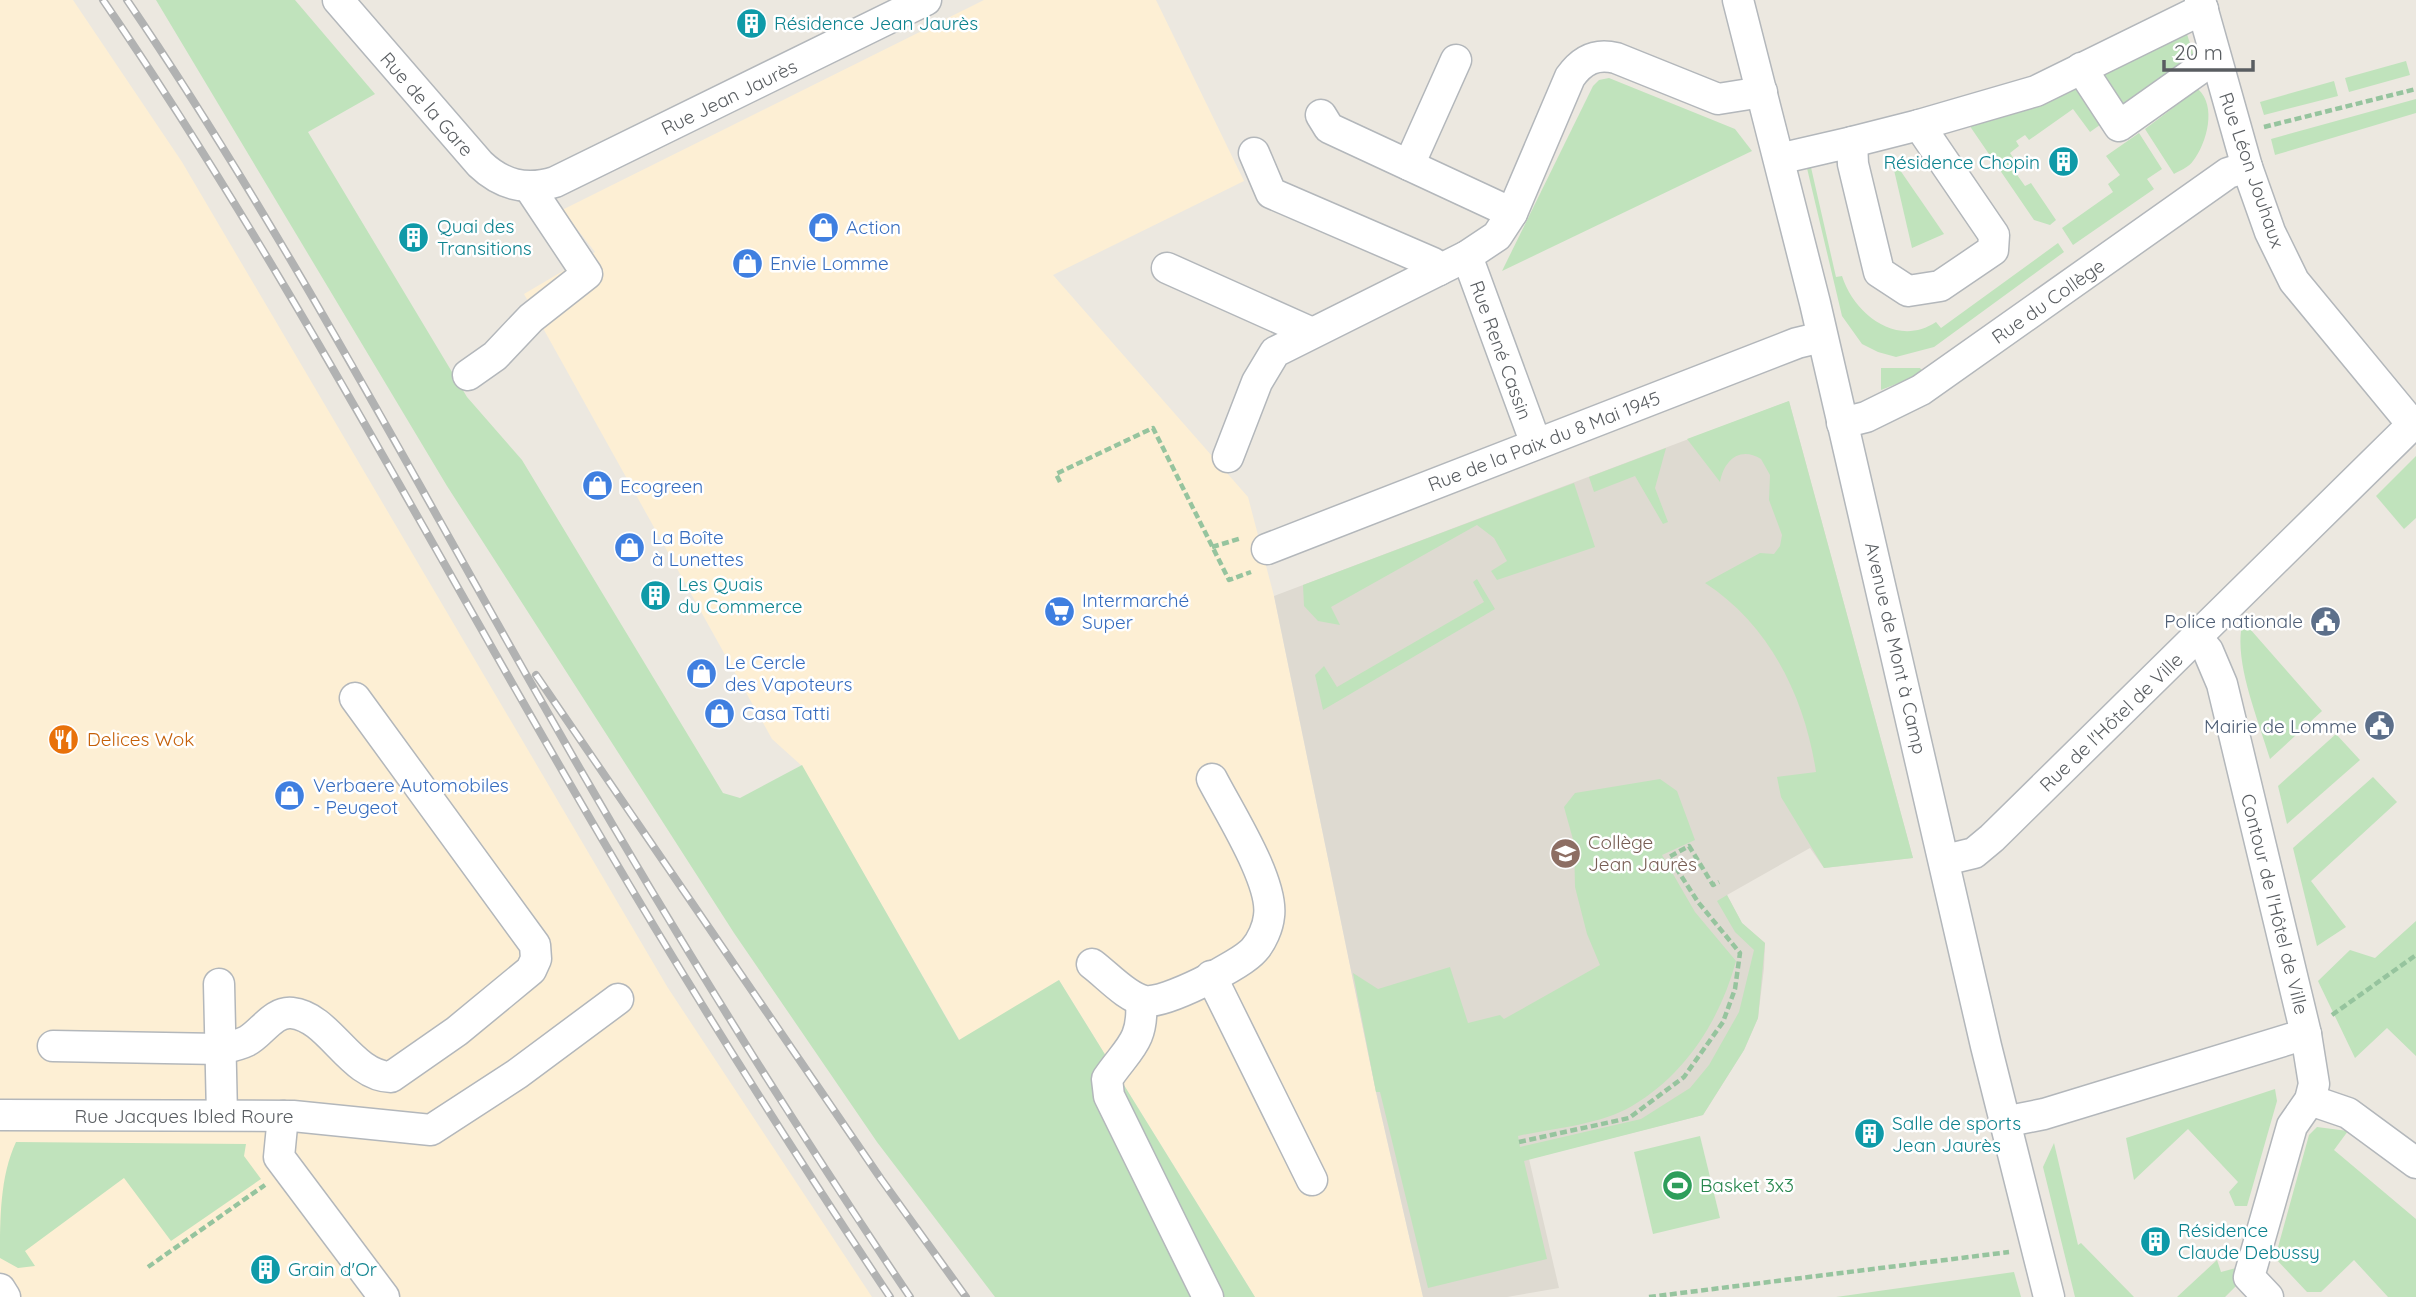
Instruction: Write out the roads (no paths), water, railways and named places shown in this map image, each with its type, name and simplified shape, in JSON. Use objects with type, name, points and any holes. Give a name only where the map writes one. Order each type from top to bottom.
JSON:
[{"type":"street","name":"Rue de la Gare","points":[[338,0],[480,164],[503,181],[529,187]]},
{"type":"street","name":"Rue Jean Jaurès","points":[[529,187],[555,182],[926,0]]},
{"type":"street","name":"Avenue de Mont à Camp","points":[[1738,0],[1822,337],[2004,1122],[2049,1297]]},
{"type":"street","points":[[1779,159],[1919,125],[2036,91],[2201,4]]},
{"type":"street","name":"Rue Léon Jouhaux","points":[[2201,4],[2247,167],[2270,232],[2294,281],[2414,422]]},
{"type":"street","points":[[1228,457],[1268,359],[1283,346],[1467,256],[1497,236],[1512,213],[1570,77],[1589,59],[1616,58],[1718,99],[1762,92]]},
{"type":"street","points":[[2081,68],[2119,126],[2215,58]]},
{"type":"street","points":[[1409,165],[1457,60]]},
{"type":"street","points":[[1321,115],[1329,128],[1512,213]]},
{"type":"street","points":[[1852,142],[1853,164],[1880,272],[1908,291],[1940,286],[1993,250],[1994,235],[1919,125]]},
{"type":"street","points":[[1254,153],[1271,193],[1433,263],[1439,270]]},
{"type":"street","name":"Rue du Collège","points":[[1842,423],[1866,416],[1921,390],[2228,173],[2247,167]]},
{"type":"street","points":[[468,375],[495,356],[531,318],[587,274],[529,187]]},
{"type":"street","name":"Rue René Cassin","points":[[1467,256],[1536,444]]},
{"type":"street","points":[[1167,268],[1310,332]]},
{"type":"street","name":"Rue de la Paix du 8 Mai 1945","points":[[1260,560],[1536,444],[1797,343],[1822,337]]},
{"type":"street","name":"Rue de l'Hôtel de Ville","points":[[1945,860],[1974,853],[1983,846],[2414,422]]},
{"type":"street","name":"Contour de l'Hôtel de Ville","points":[[2004,1122],[2045,1114],[2306,1034],[2222,684],[2208,651],[2197,638]]},
{"type":"street","points":[[53,1046],[220,1049],[246,1041],[277,1015],[292,1013],[314,1023],[363,1067],[379,1077],[391,1077],[457,1031],[531,970],[536,959],[535,945],[355,698]]},
{"type":"street","points":[[1093,964],[1141,1001],[1156,1002],[1211,976],[1253,951],[1264,934],[1269,915],[1269,890],[1212,779]]},
{"type":"street","points":[[1211,976],[1312,1180]]},
{"type":"street","points":[[219,984],[222,1115]]},
{"type":"street","name":"Rue Jacques Ibled Roure","points":[[0,1115],[283,1116],[430,1130],[517,1073],[618,999]]},
{"type":"street","points":[[1141,1001],[1139,1036],[1134,1048],[1107,1079],[1109,1096],[1208,1297]]},
{"type":"street","points":[[2268,1297],[2249,1277],[2292,1126],[2309,1100],[2314,1084],[2306,1034]]},
{"type":"street","points":[[2309,1100],[2348,1113],[2416,1163]]},
{"type":"street","points":[[283,1116],[279,1157],[384,1297]]},
{"type":"street","points":[[0,1289],[5,1297]]},
{"type":"railway","points":[[103,0],[171,102],[298,310],[671,955],[890,1297]]},
{"type":"railway","points":[[127,0],[186,90],[298,273],[564,741],[689,952],[775,1091],[910,1297]]},
{"type":"railway","points":[[536,675],[881,1179],[966,1297]]},
{"type":"place","name":"Résidence Jean Jaurès","points":[[751,23]]},
{"type":"place","name":"Résidence Chopin","points":[[2063,162]]},
{"type":"place","name":"Action","points":[[823,227]]},
{"type":"place","name":"Quai des Transitions","points":[[414,237]]},
{"type":"place","name":"Envie Lomme","points":[[747,263]]},
{"type":"place","name":"Ecogreen","points":[[597,486]]},
{"type":"place","name":"La Boîte à Lunettes","points":[[629,548]]},
{"type":"place","name":"Les Quais du Commerce","points":[[655,595]]},
{"type":"place","name":"Intermarché Super","points":[[1059,611]]},
{"type":"place","name":"Police nationale","points":[[2326,621]]},
{"type":"place","name":"Le Cercle des Vapoteurs","points":[[702,673]]},
{"type":"place","name":"Casa Tatti","points":[[719,713]]},
{"type":"place","name":"Mairie de Lomme","points":[[2380,726]]},
{"type":"place","name":"Delices Wok","points":[[64,739]]},
{"type":"place","name":"Verbaere Automobiles - Peugeot","points":[[290,796]]},
{"type":"place","name":"Collège Jean Jaurès","points":[[1565,853]]},
{"type":"place","name":"Salle de sports Jean Jaurès","points":[[1869,1134]]},
{"type":"place","name":"Basket 3x3","points":[[1677,1185]]},
{"type":"place","name":"Résidence Claude Debussy","points":[[2155,1241]]},
{"type":"place","name":"Grain d'Or","points":[[265,1269]]}]
